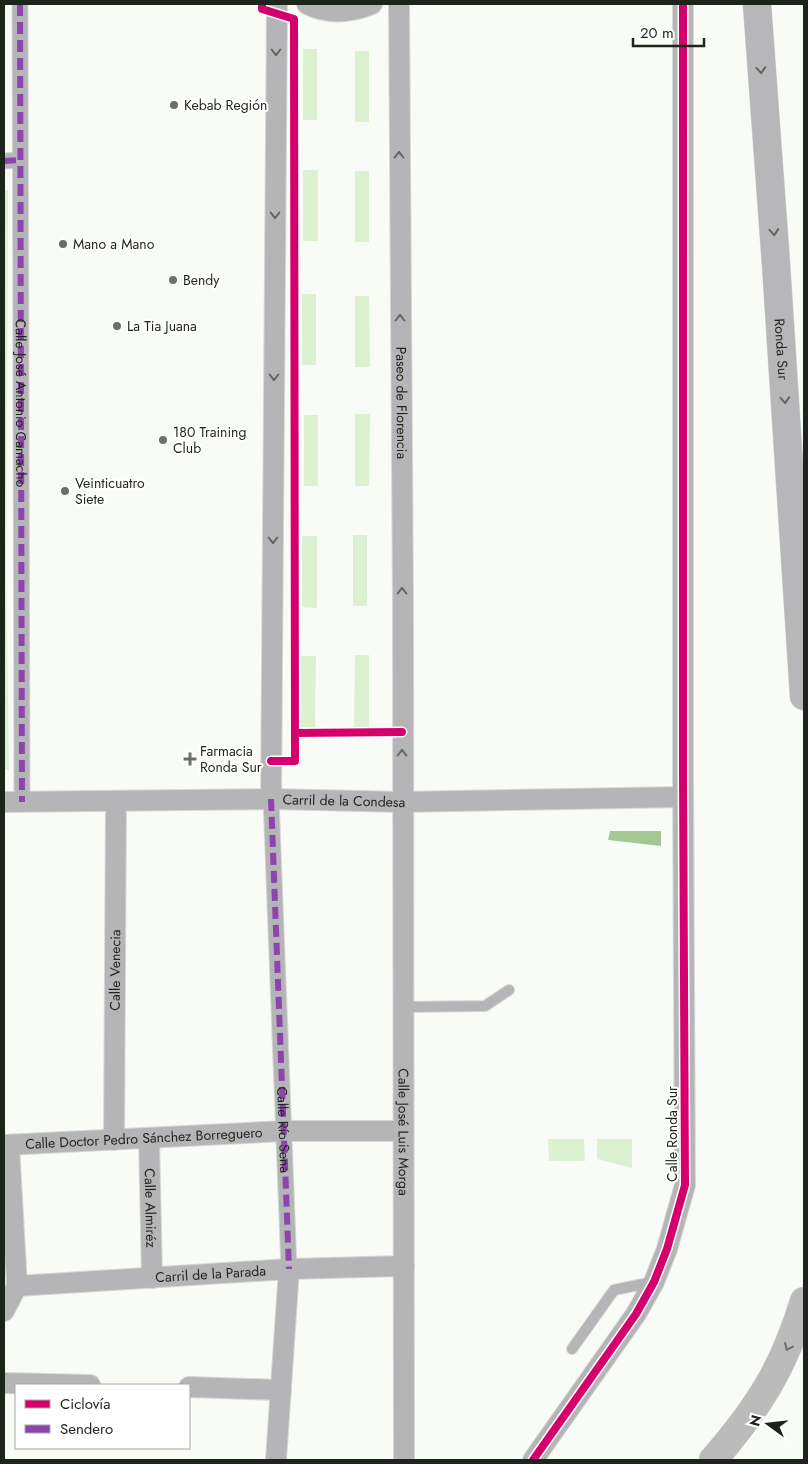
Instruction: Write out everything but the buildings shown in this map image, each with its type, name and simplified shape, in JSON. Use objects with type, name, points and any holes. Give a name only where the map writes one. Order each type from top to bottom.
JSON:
[{"type":"highway","points":[[713,1460],[756,1407],[776,1375],[792,1339],[804,1301]]},
{"type":"main road","name":"Ronda Sur","points":[[756,4],[776,264],[804,696]]},
{"type":"street","name":"Calle José Antonio Camacho","points":[[13,802],[20,4]]},
{"type":"street","points":[[271,799],[277,4]]},
{"type":"street","points":[[306,4],[314,8],[345,12],[372,4]]},
{"type":"street","name":"Paseo de Florencia","points":[[399,4],[402,802]]},
{"type":"street","name":"Calle Ronda Sur","points":[[533,1460],[636,1314],[654,1282],[668,1249],[685,1185],[683,4]]},
{"type":"street","points":[[4,161],[20,160]]},
{"type":"street","name":"Carril de la Condesa","points":[[13,802],[271,799],[402,802],[683,797]]},
{"type":"street","name":"Calle Río Sena","points":[[271,799],[289,1269],[276,1460]]},
{"type":"street","name":"Calle Venecia","points":[[114,1140],[116,801]]},
{"type":"street","name":"Calle José Luis Morga","points":[[402,802],[404,1460]]},
{"type":"street","name":"Calle Doctor Pedro Sánchez Borreguero","points":[[6,1145],[284,1131],[403,1131]]},
{"type":"street","name":"Calle Almiréz","points":[[149,1138],[152,1278]]},
{"type":"street","points":[[4,1311],[17,1286],[6,1145]]},
{"type":"street","name":"Carril de la Parada","points":[[17,1286],[289,1269],[404,1266]]},
{"type":"street","points":[[4,1383],[47,1384]]},
{"type":"street","points":[[190,1388],[281,1390]]},
{"type":"lane","points":[[403,1007],[486,1006],[509,990]]},
{"type":"lane","points":[[572,1349],[614,1290],[654,1282]]},
{"type":"shaded area","points":[[303,49],[317,49],[317,120],[303,120]]},
{"type":"shaded area","points":[[355,51],[369,51],[369,122],[355,122]]},
{"type":"shaded area","points":[[303,170],[318,170],[318,241],[303,241]]},
{"type":"shaded area","points":[[355,171],[369,171],[369,242],[355,242]]},
{"type":"shaded area","points":[[4,190],[8,190],[6,577],[9,770],[4,770]]},
{"type":"shaded area","points":[[302,294],[316,294],[316,365],[302,365]]},
{"type":"shaded area","points":[[355,296],[369,296],[370,367],[355,367]]},
{"type":"shaded area","points":[[355,414],[370,414],[369,486],[355,486]]},
{"type":"shaded area","points":[[304,415],[318,415],[318,486],[304,486]]},
{"type":"shaded area","points":[[353,535],[367,535],[367,606],[353,606]]},
{"type":"shaded area","points":[[302,536],[317,536],[317,608],[302,607]]},
{"type":"shaded area","points":[[355,655],[369,655],[369,727],[354,727]]},
{"type":"shaded area","points":[[301,656],[316,656],[315,727],[301,727]]},
{"type":"shaded area","points":[[610,831],[661,831],[661,846],[608,840]]},
{"type":"shaded area","points":[[548,1139],[584,1139],[585,1161],[549,1161]]},
{"type":"shaded area","points":[[597,1139],[632,1139],[632,1168],[597,1159]]},
{"type":"marked path","points":[[20,4],[22,802]]},
{"type":"marked path","points":[[4,161],[20,160]]},
{"type":"marked path","points":[[271,799],[289,1269]]},
{"type":"cycle path","points":[[262,4],[262,9],[294,19],[295,761],[271,761]]},
{"type":"cycle path","points":[[533,1460],[636,1314],[654,1282],[667,1249],[685,1185],[683,4]]},
{"type":"cycle path","points":[[295,733],[402,732]]},
{"type":"place","name":"Kebab Región","points":[[174,105]]},
{"type":"place","name":"Mano a Mano","points":[[63,244]]},
{"type":"place","name":"Bendy","points":[[173,280]]},
{"type":"place","name":"La Tia Juana","points":[[117,326]]},
{"type":"place","name":"180 Training Club","points":[[163,440]]},
{"type":"place","name":"Veinticuatro Siete","points":[[65,491]]},
{"type":"place","name":"Farmacia Ronda Sur","points":[[190,759]]}]
